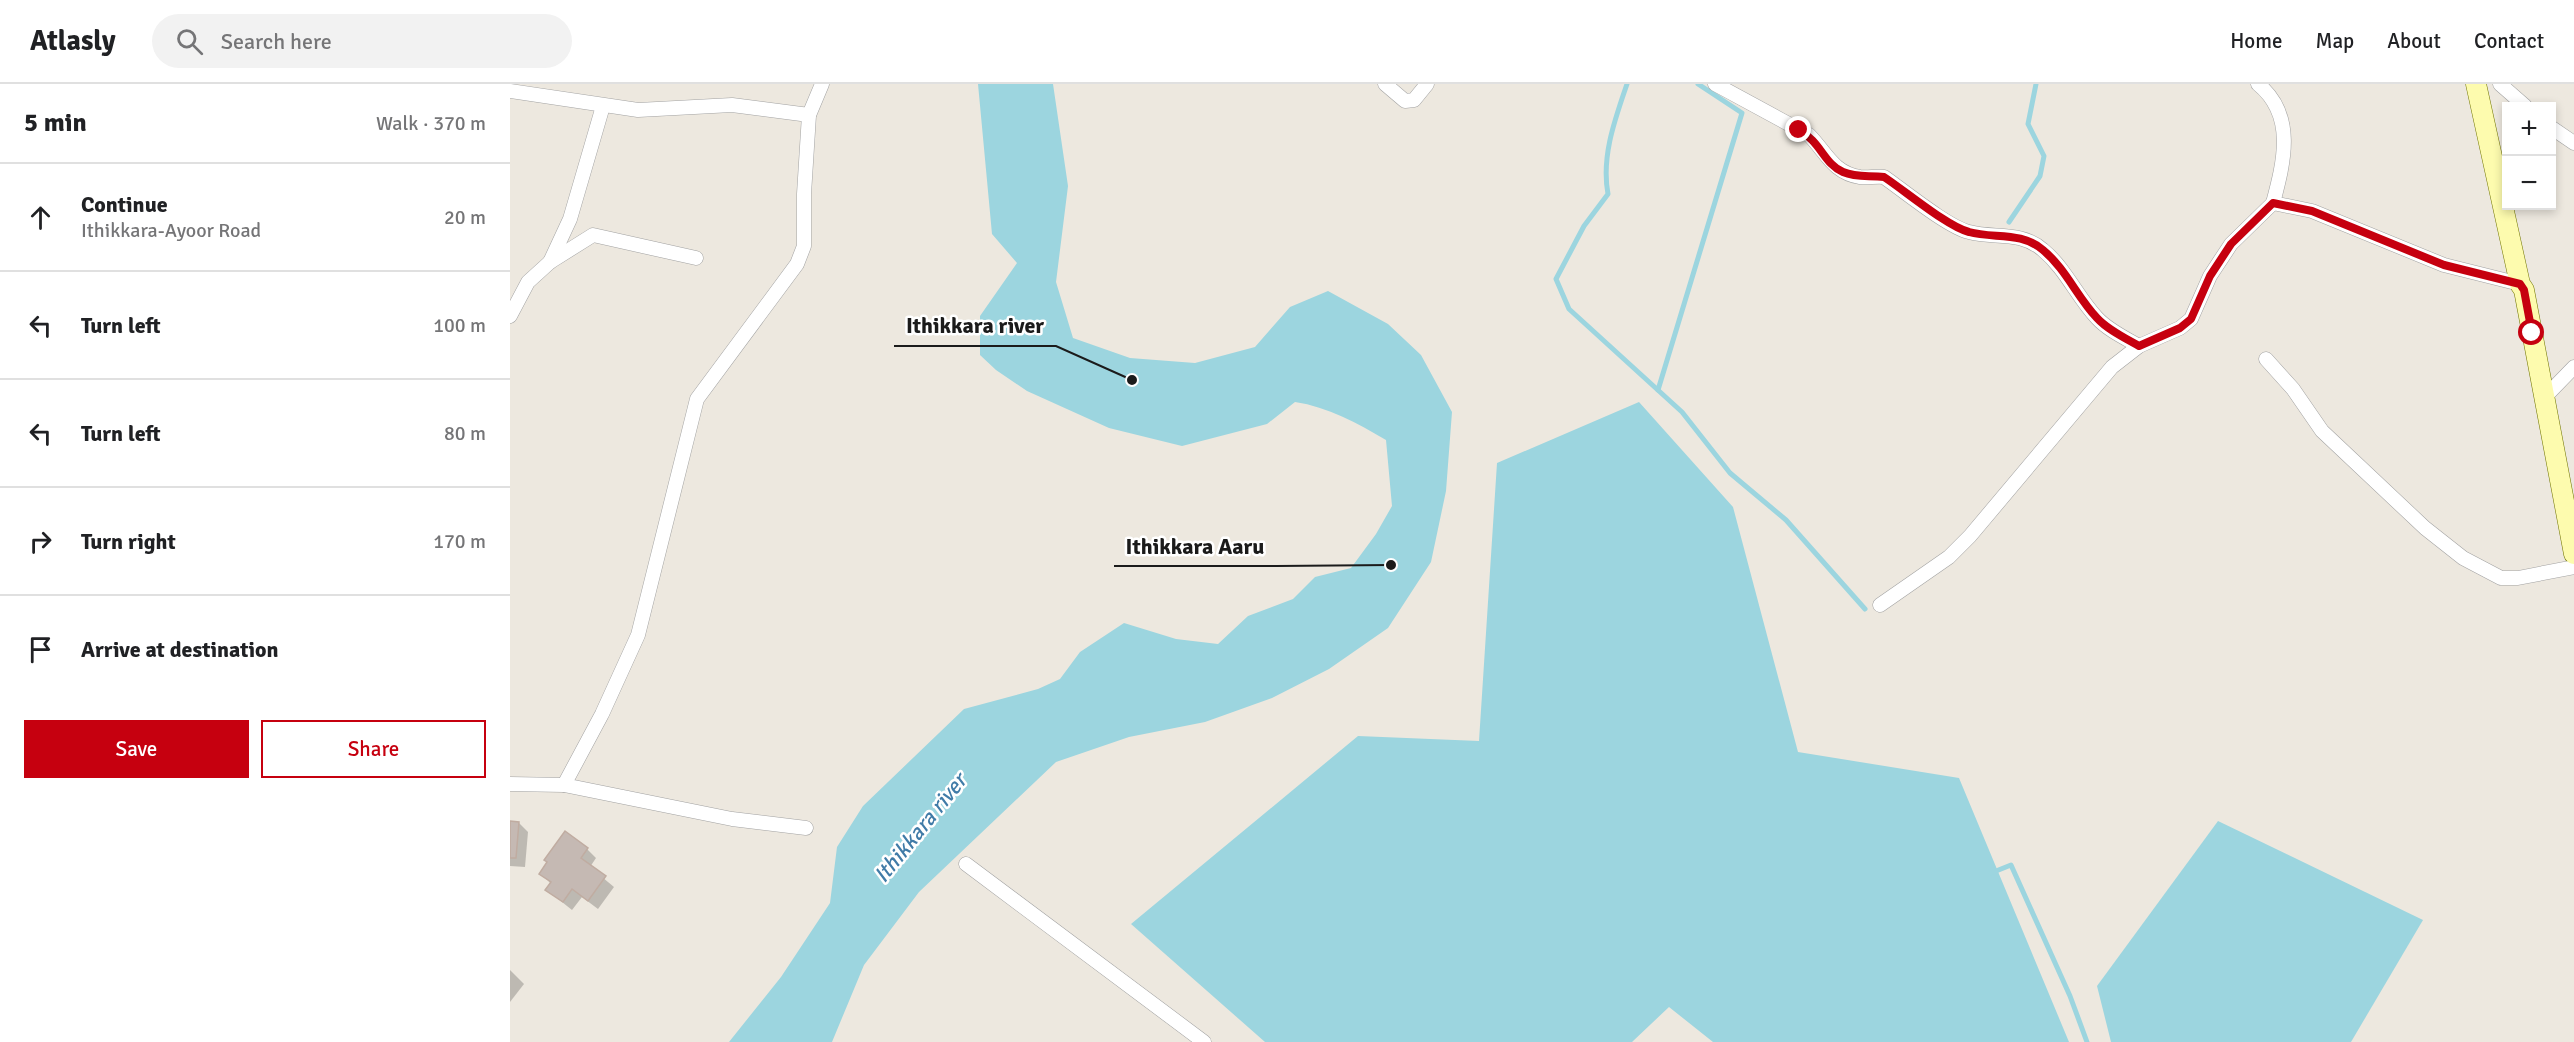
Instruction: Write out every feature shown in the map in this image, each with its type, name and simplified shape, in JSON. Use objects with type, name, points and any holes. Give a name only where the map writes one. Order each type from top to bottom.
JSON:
[{"type":"main road","points":[[2476,84],[2520,284],[2524,290],[2574,554]]},
{"type":"street","points":[[564,785],[602,714],[638,635],[669,519],[697,399],[780,289],[801,255],[804,246],[804,194],[810,115],[822,84]]},
{"type":"street","points":[[1385,84],[1405,101],[1414,100],[1427,84]]},
{"type":"street","points":[[1715,84],[1809,135],[1820,146],[1834,167],[1861,177],[1873,175],[1884,177],[1952,224],[1968,232],[2011,236],[2024,239],[2043,249],[2099,320],[2139,346]]},
{"type":"street","points":[[1880,605],[1949,557],[1970,536],[2112,367],[2139,346],[2180,328],[2191,319],[2210,276],[2231,244],[2273,203],[2282,170],[2285,144],[2283,124],[2278,109],[2268,92],[2258,84]]},
{"type":"street","points":[[2500,84],[2520,102]]},
{"type":"street","points":[[510,91],[638,110],[732,105],[810,115]]},
{"type":"street","points":[[550,262],[570,219],[603,106]]},
{"type":"street","points":[[2556,131],[2574,143]]},
{"type":"street","points":[[2273,203],[2312,211],[2444,265],[2520,284]]},
{"type":"street","points":[[510,316],[528,282],[550,262],[593,235],[696,258]]},
{"type":"street","points":[[2266,359],[2294,389],[2322,431],[2417,520],[2463,558],[2501,578],[2518,578],[2574,567]]},
{"type":"street","points":[[2544,398],[2574,367]]},
{"type":"street","points":[[510,784],[564,785],[732,819],[806,828]]},
{"type":"street","points":[[966,864],[1204,1042]]},
{"type":"water","points":[[978,84],[1053,84],[1068,186],[1056,282],[1073,338],[1130,358],[1195,363],[1255,347],[1290,307],[1328,291],[1388,324],[1421,355],[1452,412],[1446,491],[1431,562],[1388,628],[1329,669],[1272,698],[1205,722],[1129,737],[1056,762],[919,892],[864,965],[832,1042],[729,1042],[781,977],[830,903],[837,847],[863,806],[964,709],[1038,689],[1060,679],[1080,652],[1124,623],[1176,639],[1218,644],[1248,616],[1293,599],[1315,577],[1351,568],[1376,534],[1392,506],[1386,440],[1331,412],[1295,402],[1267,424],[1182,446],[1109,428],[1027,391],[996,370],[980,355],[980,316],[1017,263],[992,234]]},
{"type":"water","points":[[1639,402],[1733,507],[1798,752],[1959,778],[2069,1042],[1713,1042],[1669,1007],[1632,1042],[1265,1042],[1131,924],[1358,736],[1479,741],[1497,463]]},
{"type":"water","points":[[2218,821],[2423,920],[2351,1042],[2111,1042],[2097,986]]},
{"type":"building","points":[[510,821],[519,822],[516,858],[510,858]]},
{"type":"building","points":[[565,831],[588,848],[581,858],[606,876],[588,901],[572,889],[563,902],[545,890],[551,882],[539,874],[547,862],[544,860]]},
{"type":"waterway","points":[[1627,84],[1608,152],[1606,166],[1608,194],[1584,226],[1556,279],[1569,309],[1682,412],[1730,473],[1786,520],[1865,609]]},
{"type":"waterway","points":[[1658,390],[1742,113],[1698,84]]},
{"type":"waterway","points":[[2009,222],[2040,176],[2044,156],[2028,124],[2036,84]]},
{"type":"waterway","points":[[1991,873],[2011,865],[2070,996],[2087,1042]]},
{"type":"place","name":"Ithikkara river","points":[[1132,380]]},
{"type":"place","name":"Ithikkara Aaru","points":[[1391,565]]},
{"type":"route","points":[[1799,130],[1809,135],[1820,146],[1834,167],[1842,171],[1861,177],[1873,175],[1884,177],[1952,224],[1968,232],[2011,236],[2024,239],[2043,249],[2099,320],[2139,346],[2180,328],[2191,319],[2210,276],[2231,244],[2273,203],[2312,211],[2351,225],[2444,265],[2520,284],[2524,290],[2532,333]]}]
